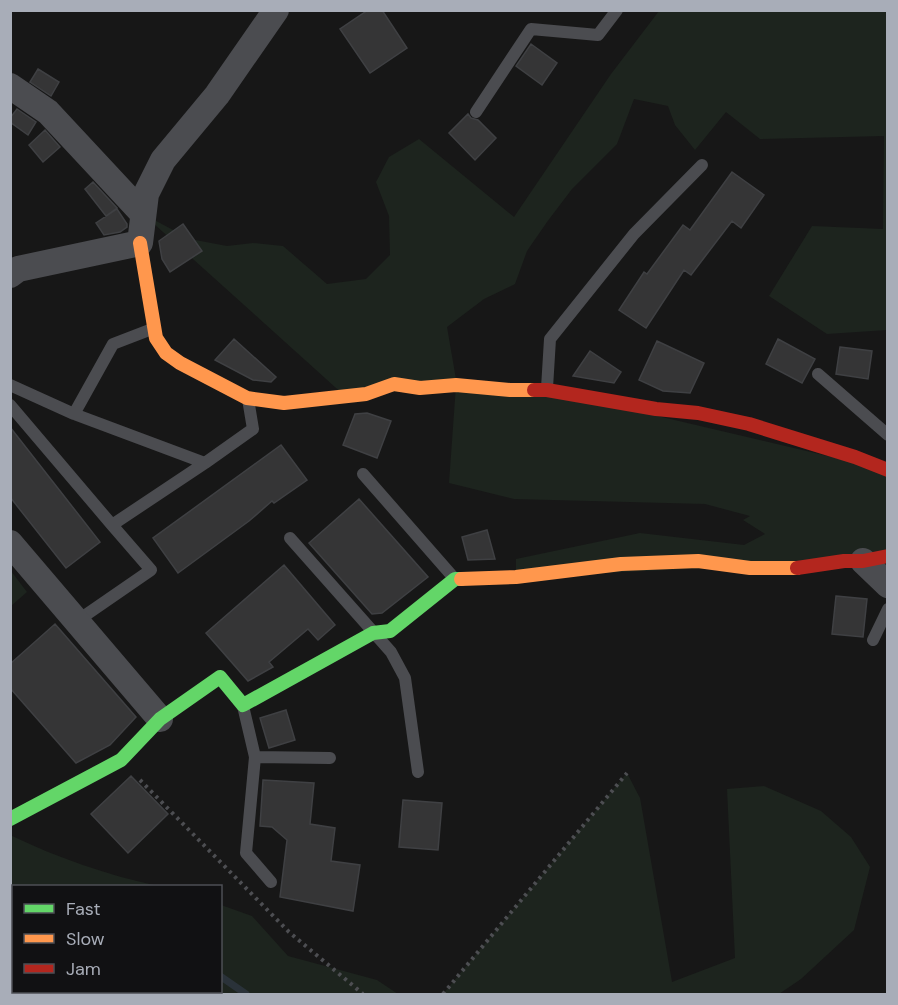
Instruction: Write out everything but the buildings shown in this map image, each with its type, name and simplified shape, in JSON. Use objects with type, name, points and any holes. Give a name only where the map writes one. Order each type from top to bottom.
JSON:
[{"type":"street","points":[[276,10],[217,96],[163,160],[146,194],[140,243],[156,338],[166,353],[180,363],[247,398],[284,403],[366,394],[394,384],[420,388],[456,385],[510,390],[547,390],[656,409],[698,413],[749,424],[855,457],[888,470]]},
{"type":"street","points":[[10,86],[48,112],[143,214]]},
{"type":"street","points":[[10,275],[18,269],[140,243]]},
{"type":"street","points":[[10,543],[160,719]]},
{"type":"street","points":[[10,819],[121,760],[160,719],[220,677],[243,705],[373,633],[390,631],[454,579],[516,577],[621,564],[698,561],[750,568],[803,568],[844,561],[875,559],[888,585]]},
{"type":"lane","points":[[476,111],[531,29],[598,35],[617,10]]},
{"type":"lane","points":[[547,390],[550,339],[634,234],[702,165]]},
{"type":"lane","points":[[74,414],[113,344],[155,328]]},
{"type":"lane","points":[[818,374],[888,435]]},
{"type":"lane","points":[[10,386],[74,414],[206,463]]},
{"type":"lane","points":[[112,525],[206,463],[252,429],[247,398]]},
{"type":"lane","points":[[10,405],[151,570],[77,621]]},
{"type":"lane","points":[[855,457],[870,460],[883,459],[888,453]]},
{"type":"lane","points":[[363,474],[454,579]]},
{"type":"lane","points":[[290,538],[391,652],[405,678],[418,772]]},
{"type":"lane","points":[[873,640],[888,609]]},
{"type":"lane","points":[[243,705],[255,757],[246,853],[271,882]]},
{"type":"lane","points":[[255,757],[330,758]]},
{"type":"path","points":[[121,760],[289,932],[363,994]]},
{"type":"path","points":[[442,994],[627,773]]},
{"type":"shaded area","points":[[659,11],[887,11],[887,330],[827,334],[769,296],[812,226],[883,229],[884,136],[760,139],[726,112],[695,150],[675,125],[668,106],[634,99],[617,144],[572,189],[547,222],[527,251],[515,284],[484,299],[447,327],[457,385],[547,390],[887,470],[887,582],[863,561],[516,577],[516,559],[640,533],[744,545],[765,534],[743,520],[750,516],[705,504],[514,499],[449,483],[456,385],[346,397],[143,214],[190,239],[227,246],[253,243],[283,246],[327,284],[366,279],[390,255],[389,216],[376,182],[389,157],[419,139],[514,217],[611,74]]},
{"type":"shaded area","points":[[11,571],[27,592],[10,606]]},
{"type":"shaded area","points":[[627,773],[640,798],[672,982],[735,958],[727,789],[764,786],[821,811],[851,837],[870,867],[854,930],[801,979],[779,994],[443,994]]},
{"type":"shaded area","points":[[10,835],[83,865],[154,885],[12,885],[12,922],[10,921]]},
{"type":"shaded area","points":[[222,905],[252,916],[288,956],[377,980],[398,994],[205,993],[222,993]]},
{"type":"waterway","points":[[222,977],[246,994]]},
{"type":"traffic: fast","points":[[10,819],[121,760],[160,719],[220,677],[243,705],[373,633],[390,631],[455,579],[461,579]]},
{"type":"traffic: slow","points":[[140,243],[156,338],[166,353],[180,363],[247,398],[284,403],[366,394],[394,384],[420,388],[456,385],[534,390]]},
{"type":"traffic: slow","points":[[461,579],[516,577],[621,564],[698,561],[750,568],[797,568]]},
{"type":"traffic: jam","points":[[534,390],[547,390],[656,409],[698,413],[749,424],[855,457],[888,470]]},
{"type":"traffic: jam","points":[[797,568],[888,556]]}]
